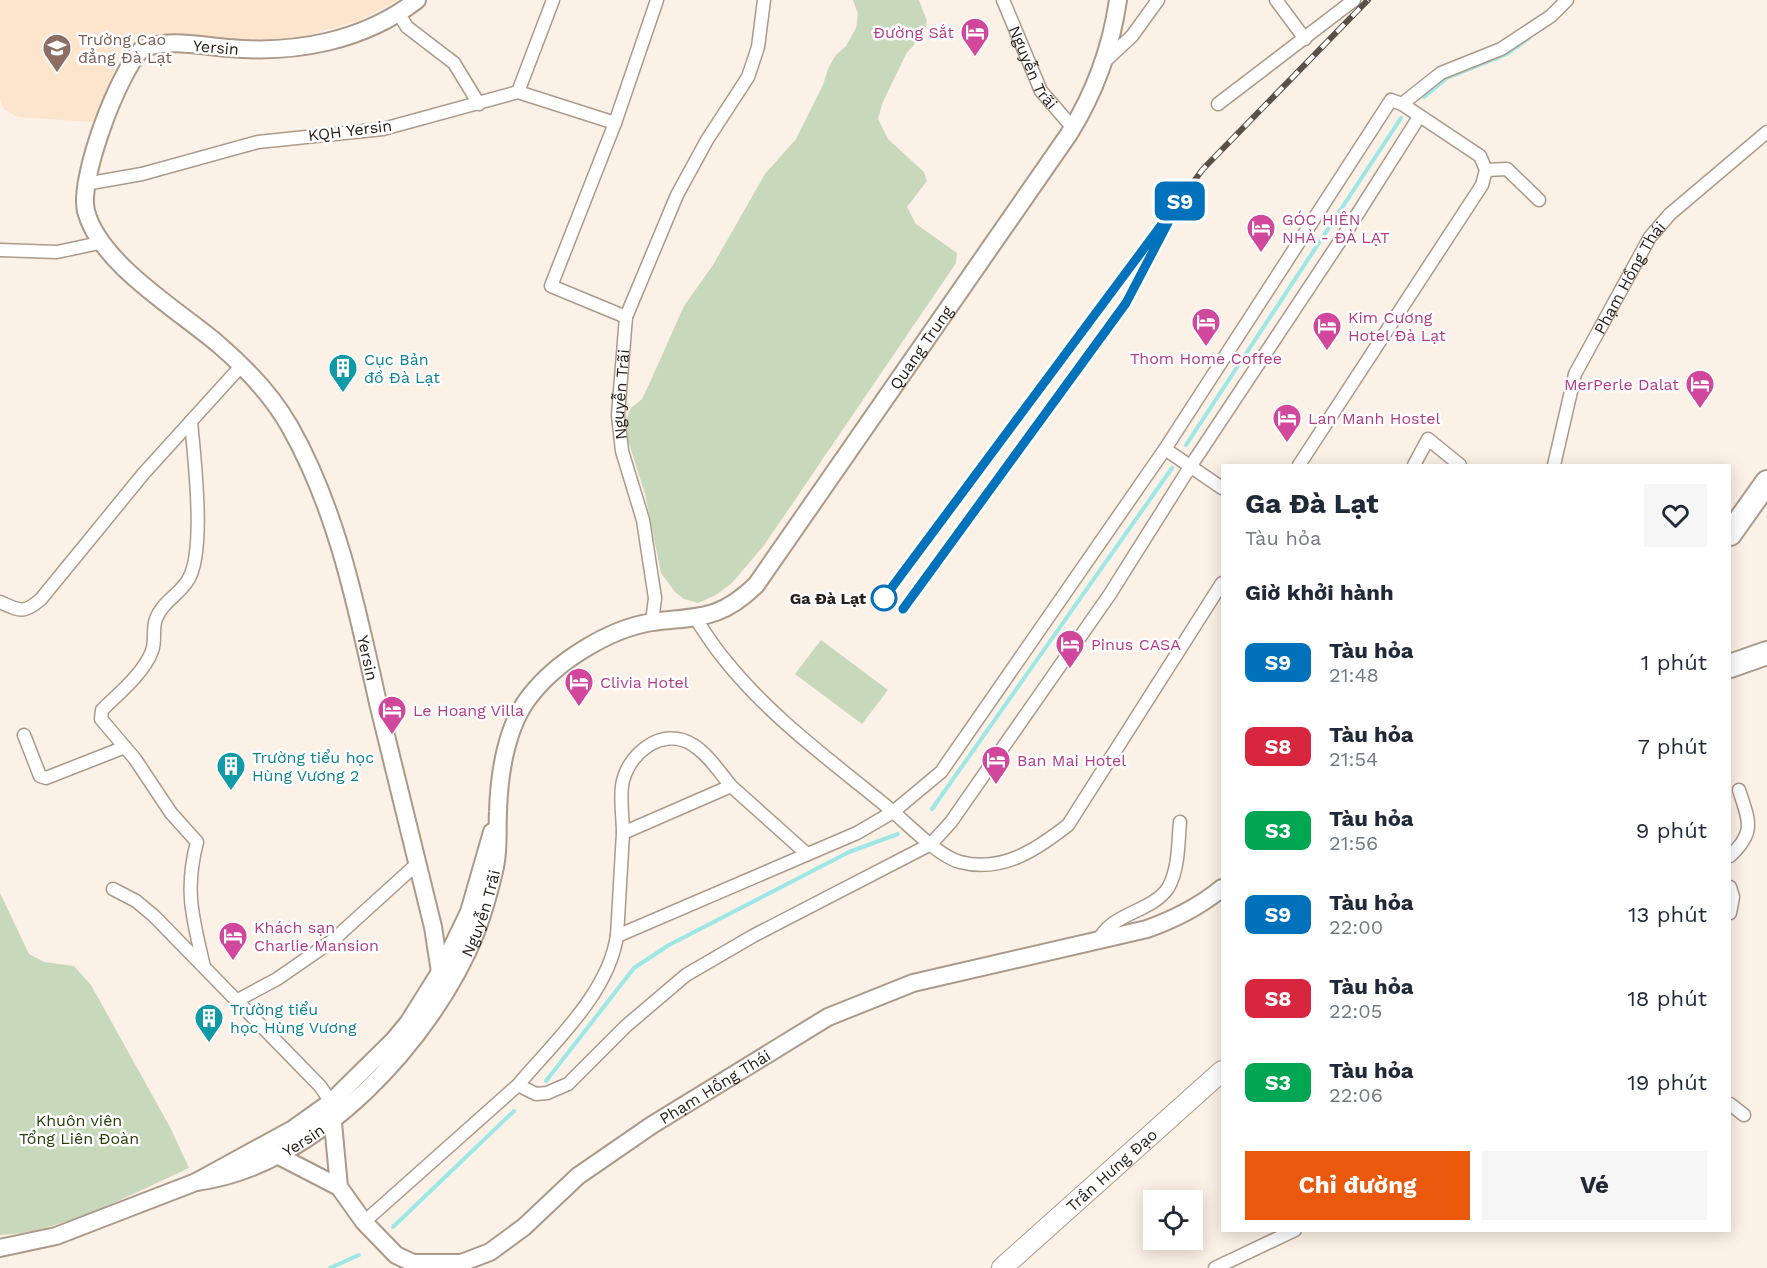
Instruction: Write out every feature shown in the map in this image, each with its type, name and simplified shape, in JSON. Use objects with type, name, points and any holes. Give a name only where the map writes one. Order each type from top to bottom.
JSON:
[{"type":"highway","points":[[1731,533],[1767,482]]},
{"type":"highway","points":[[1731,647],[1767,652]]},
{"type":"highway","points":[[1731,666],[1767,652]]},
{"type":"main road","name":"Trần Hưng Đạo","points":[[1002,1268],[1221,1072]]},
{"type":"street","name":"Yersin","points":[[196,1182],[220,1179],[278,1156],[332,1111],[382,1074],[423,1025],[434,1007],[440,972],[433,927],[418,863],[341,550],[316,479],[290,427],[275,404],[242,365],[120,264],[99,243],[85,208],[85,184],[90,162],[126,71],[142,49],[165,43],[246,50],[282,50],[331,42],[399,14],[417,0]]},
{"type":"street","points":[[553,0],[518,93],[615,123]]},
{"type":"street","points":[[626,317],[551,286],[615,123],[657,0]]},
{"type":"street","name":"Nguyễn Trãi","points":[[440,972],[469,912],[498,811],[510,737],[518,715],[530,695],[556,670],[587,649],[621,632],[652,622],[656,598],[643,520],[622,451],[618,415],[626,317],[677,195],[706,140],[748,77],[758,47],[764,0]]},
{"type":"street","name":"Nguyễn Trãi","points":[[1003,0],[1041,92],[1073,128]]},
{"type":"street","name":"Quang Trung","points":[[652,622],[696,619],[737,601],[764,576],[1073,128],[1089,99],[1104,62],[1118,0]]},
{"type":"street","points":[[1104,62],[1132,36],[1158,0]]},
{"type":"street","points":[[1276,0],[1305,39]]},
{"type":"street","points":[[1218,104],[1354,0]]},
{"type":"street","points":[[1402,105],[1441,73],[1501,49],[1551,15],[1567,0]]},
{"type":"street","points":[[399,14],[407,27],[454,63],[479,104]]},
{"type":"street","name":"KQH Yersin","points":[[85,184],[142,174],[258,142],[383,129],[518,93]]},
{"type":"street","points":[[617,936],[857,833],[893,812],[941,772],[1165,449],[1391,100],[1480,156],[1486,170],[1482,185],[1300,464]]},
{"type":"street","points":[[518,1085],[536,1094],[547,1093],[568,1084],[626,1026],[686,975],[753,936],[931,844],[951,822],[1078,641],[1419,117]]},
{"type":"street","name":"Phạm Hồng Thái","points":[[1554,464],[1575,374],[1650,237],[1659,224],[1685,200],[1767,132]]},
{"type":"street","points":[[1486,170],[1507,169],[1539,200]]},
{"type":"street","points":[[0,250],[57,252],[99,243]]},
{"type":"street","points":[[0,602],[18,610],[30,609],[190,421],[242,365]]},
{"type":"street","points":[[190,421],[197,487],[195,559],[189,579],[164,606],[155,621],[153,650],[144,665],[102,710],[101,719],[125,747],[164,804],[197,842],[191,867],[189,893],[204,967]]},
{"type":"street","points":[[1415,464],[1428,439],[1459,464]]},
{"type":"street","points":[[1165,449],[1221,487]]},
{"type":"street","points":[[696,619],[725,661],[768,706],[893,812],[931,844],[959,862],[988,865],[1015,860],[1039,848],[1068,825],[1221,584]]},
{"type":"street","points":[[24,735],[40,776],[46,778],[125,747]]},
{"type":"street","points":[[364,1222],[518,1085],[583,1007],[603,975],[617,936],[623,833],[622,786],[628,765],[640,751],[658,740],[677,738],[693,745],[731,786],[807,854]]},
{"type":"street","points":[[623,833],[731,786]]},
{"type":"street","points":[[1731,855],[1748,836],[1749,823],[1739,790]]},
{"type":"street","name":"Nguyễn Trãi","points":[[434,1007],[475,934],[484,911],[498,846],[498,811]]},
{"type":"street","points":[[1098,942],[1102,930],[1157,898],[1167,888],[1175,870],[1180,822]]},
{"type":"street","points":[[236,1001],[277,979],[332,940],[418,863]]},
{"type":"street","points":[[113,889],[136,901],[320,1086],[332,1111],[339,1187]]},
{"type":"street","name":"Phạm Hồng Thái","points":[[339,1187],[364,1222],[388,1249],[413,1263],[461,1263],[490,1252],[524,1227],[578,1176],[652,1125],[828,1017],[913,983],[1147,929],[1177,918],[1204,903],[1221,889]]},
{"type":"street","points":[[1731,890],[1733,897],[1731,908]]},
{"type":"street","name":"Yersin","points":[[0,1248],[56,1236],[196,1182],[221,1166],[332,1111],[408,1023],[440,972]]},
{"type":"street","points":[[1731,1105],[1744,1115]]},
{"type":"street","points":[[261,1147],[339,1187]]},
{"type":"street","points":[[1215,1268],[1291,1232]]},
{"type":"shaded area","name":"Trường Cao đẳng Đà Lạt","points":[[0,0],[399,0],[358,21],[294,39],[228,40],[158,33],[143,37],[130,44],[119,57],[94,122],[18,117],[4,109],[0,99]]},
{"type":"green space","points":[[853,0],[919,0],[927,21],[925,32],[906,54],[882,104],[878,119],[888,139],[924,172],[927,181],[907,207],[916,224],[957,253],[956,263],[765,544],[732,583],[716,595],[698,603],[684,599],[675,592],[661,573],[645,494],[628,440],[627,417],[631,408],[642,399],[684,306],[713,265],[765,174],[796,139],[835,56],[846,46],[856,28],[858,14]]},
{"type":"green space","points":[[821,640],[888,690],[862,724],[795,674]]},
{"type":"green space","name":"Khuôn viên Tổng Liên Đoàn","points":[[0,893],[29,954],[44,962],[74,966],[91,985],[170,1127],[189,1168],[71,1220],[23,1233],[0,1235]]},
{"type":"waterway","points":[[1424,97],[1447,78],[1507,54],[1529,38]]},
{"type":"waterway","points":[[1186,445],[1401,118]]},
{"type":"waterway","points":[[932,809],[1172,468]]},
{"type":"waterway","points":[[546,1081],[634,968],[669,945],[849,852],[898,834]]},
{"type":"waterway","points":[[393,1227],[514,1111]]},
{"type":"waterway","points":[[330,1268],[359,1255]]},
{"type":"railway","points":[[884,598],[1203,169],[1368,0]]},
{"type":"railway","points":[[903,609],[1126,303],[1161,237]]},
{"type":"train","name":"S9","points":[[884,598],[1180,200],[1126,303],[903,609]]},
{"type":"place","name":"Đường Sắt","points":[[975,58]]},
{"type":"place","name":"Trường Cao đẳng Đà Lạt","points":[[57,74]]},
{"type":"place","name":"GÓC HIÊN NHÀ - ĐÀ LẠT","points":[[1261,254]]},
{"type":"place","name":"Thom Home Coffee","points":[[1206,348]]},
{"type":"place","name":"Kim Cương Hotel Đà Lạt","points":[[1327,352]]},
{"type":"place","name":"Cục Bản đồ Đà Lạt","points":[[343,394]]},
{"type":"place","name":"MerPerle Dalat","points":[[1700,410]]},
{"type":"place","name":"Lan Manh Hostel","points":[[1287,444]]},
{"type":"place","name":"Ga Đà Lạt","points":[[884,598]]},
{"type":"place","name":"Pinus CASA","points":[[1070,670]]},
{"type":"place","name":"Clivia Hotel","points":[[579,708]]},
{"type":"place","name":"Le Hoang Villa","points":[[392,736]]},
{"type":"place","name":"Ban Mai Hotel","points":[[996,786]]},
{"type":"place","name":"Trường tiểu học Hùng Vương 2","points":[[231,792]]},
{"type":"place","name":"Khách sạn Charlie Mansion","points":[[233,962]]},
{"type":"place","name":"Trường tiểu học Hùng Vương","points":[[209,1044]]}]
